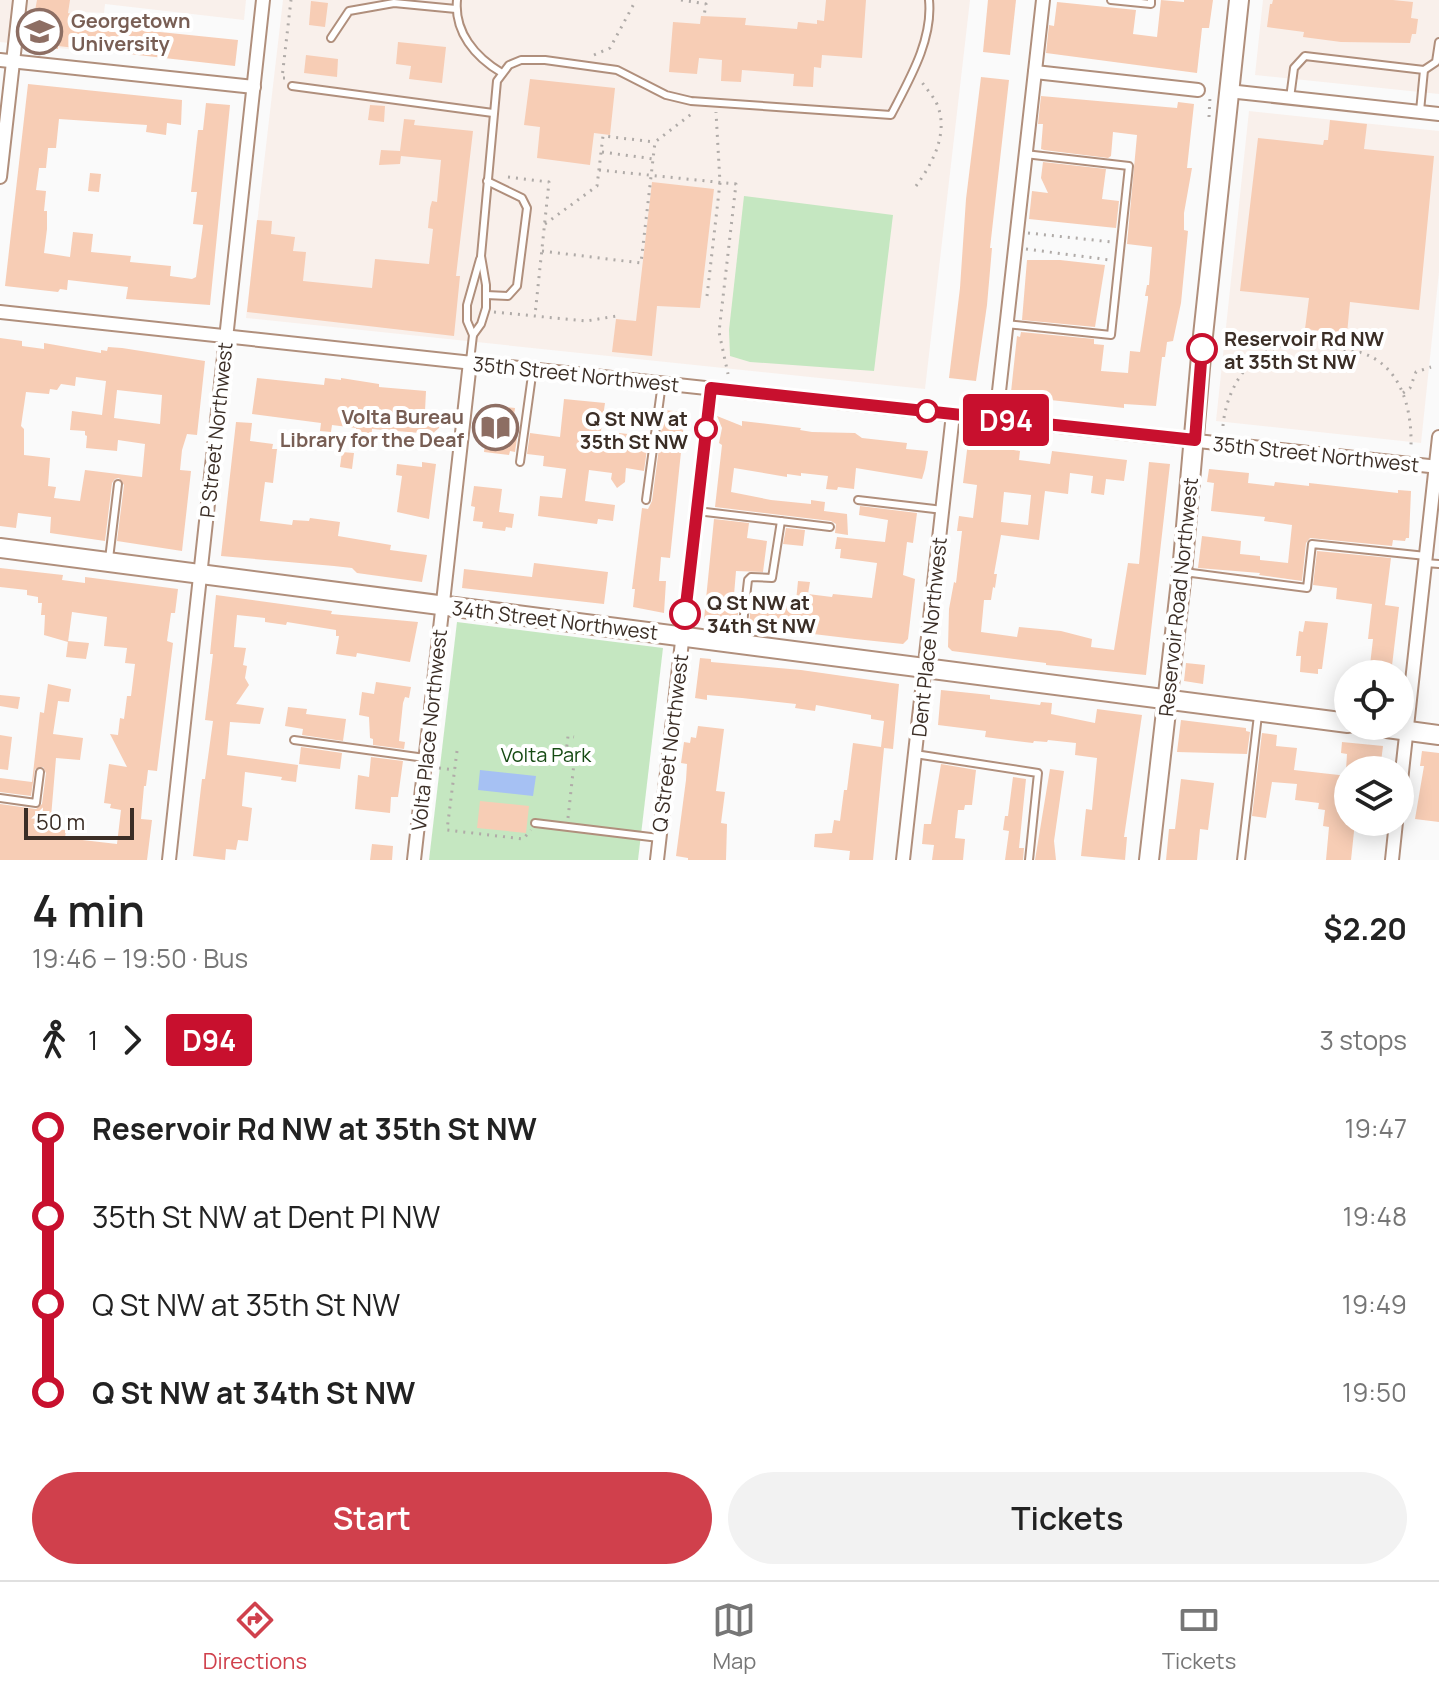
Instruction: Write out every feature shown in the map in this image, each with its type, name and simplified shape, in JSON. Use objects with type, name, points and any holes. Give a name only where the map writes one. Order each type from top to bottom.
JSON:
[{"type":"street","points":[[0,177],[6,61],[20,0]]},
{"type":"street","name":"P Street Northwest","points":[[169,860],[263,0]]},
{"type":"street","points":[[996,418],[1043,0]]},
{"type":"street","name":"Reservoir Road Northwest","points":[[1149,860],[1195,440],[1212,91],[1239,0]]},
{"type":"street","points":[[6,61],[254,87]]},
{"type":"street","points":[[1035,72],[1439,114]]},
{"type":"street","name":"35th Street Northwest","points":[[0,312],[1438,467]]},
{"type":"street","name":"Volta Place Northwest","points":[[414,860],[470,362]]},
{"type":"street","name":"Q Street Northwest","points":[[657,860],[711,388]]},
{"type":"street","name":"Dent Place Northwest","points":[[903,860],[953,414]]},
{"type":"street","points":[[1414,679],[1430,561],[1439,437]]},
{"type":"street","name":"34th Street Northwest","points":[[0,548],[1334,721]]},
{"type":"street","points":[[1414,731],[1439,735]]},
{"type":"street","points":[[1392,860],[1395,836]]},
{"type":"lane","points":[[457,0],[455,15],[468,42],[486,63],[502,73]]},
{"type":"lane","points":[[470,362],[473,335],[467,321],[467,305],[481,256],[497,81],[509,65],[521,60],[545,60],[617,70],[666,95],[691,101],[891,115],[916,66],[930,14],[929,0]]},
{"type":"lane","points":[[1111,0],[1151,4],[1151,0]]},
{"type":"lane","points":[[331,38],[349,11],[394,3],[456,9]]},
{"type":"lane","points":[[1290,98],[1294,68],[1305,56],[1424,70],[1436,62],[1439,42]]},
{"type":"lane","points":[[1420,111],[1424,70]]},
{"type":"lane","points":[[292,86],[493,113]]},
{"type":"lane","points":[[1006,324],[1111,335],[1129,166],[1025,154]]},
{"type":"lane","points":[[486,295],[508,296],[517,286],[527,208],[522,198],[487,181]]},
{"type":"lane","points":[[473,335],[481,324],[486,295],[481,256]]},
{"type":"lane","points":[[520,462],[533,368]]},
{"type":"lane","points":[[646,500],[662,383]]},
{"type":"lane","points":[[108,562],[118,484]]},
{"type":"lane","points":[[858,500],[943,510]]},
{"type":"lane","points":[[697,511],[830,527]]},
{"type":"lane","points":[[741,644],[748,580],[751,577],[772,578],[781,521]]},
{"type":"lane","points":[[1182,572],[1307,588],[1312,544],[1430,561]]},
{"type":"lane","points":[[1241,860],[1258,711]]},
{"type":"lane","points":[[294,740],[426,758]]},
{"type":"lane","points":[[915,754],[1038,773],[1029,860]]},
{"type":"lane","points":[[0,798],[36,803],[40,772]]},
{"type":"lane","points":[[535,823],[659,838]]},
{"type":"path","points":[[291,0],[282,78],[286,78],[292,86]]},
{"type":"path","points":[[575,64],[610,48],[636,0]]},
{"type":"path","points":[[681,0],[706,4],[704,16]]},
{"type":"path","points":[[916,186],[932,162],[941,123],[936,103],[919,73]]},
{"type":"path","points":[[1212,91],[1208,117],[1213,117]]},
{"type":"path","points":[[545,224],[597,186],[603,136],[655,142],[696,110]]},
{"type":"path","points":[[707,296],[720,183],[716,112]]},
{"type":"path","points":[[542,251],[641,263],[655,142]]},
{"type":"path","points":[[601,152],[654,159]]},
{"type":"path","points":[[599,170],[736,184],[719,321],[722,354],[728,374]]},
{"type":"path","points":[[508,177],[549,182],[535,315]]},
{"type":"path","points":[[1016,231],[1121,243]]},
{"type":"path","points":[[1014,248],[1119,261]]},
{"type":"path","points":[[493,312],[586,321],[617,316]]},
{"type":"path","points":[[1223,426],[1235,382],[1251,363],[1291,344],[1348,350],[1372,357],[1385,367],[1403,393],[1409,413],[1411,446]]},
{"type":"path","points":[[1403,393],[1410,388],[1416,372],[1431,367]]},
{"type":"path","points":[[568,816],[574,763],[565,762],[568,736],[574,737]]},
{"type":"path","points":[[457,751],[447,830],[523,839],[535,823]]},
{"type":"path","points":[[440,768],[455,770]]},
{"type":"shaded area","name":"Georgetown University","points":[[0,0],[246,0],[244,20],[105,4],[104,13],[82,12],[77,50],[0,42]]},
{"type":"shaded area","points":[[283,0],[970,0],[925,389],[246,318]]},
{"type":"shaded area","points":[[1263,0],[1439,0],[1439,94],[1255,75]]},
{"type":"shaded area","points":[[1249,111],[1439,131],[1439,272],[1421,443],[1216,421]]},
{"type":"green space","points":[[744,196],[893,215],[874,371],[750,362],[730,356],[729,330]]},
{"type":"green space","name":"Volta Park","points":[[457,622],[663,648],[638,860],[429,860]]},
{"type":"water","points":[[480,770],[536,776],[533,796],[478,790]]},
{"type":"building","points":[[37,0],[70,0],[70,19],[117,24],[121,28],[238,40],[235,66],[58,46],[58,49],[32,46],[34,33],[31,32]]},
{"type":"building","points":[[826,0],[866,0],[862,58],[822,55],[821,68],[814,67],[813,87],[793,86],[794,74],[742,70],[741,82],[721,81],[722,60],[699,58],[697,74],[669,72],[673,22],[700,24],[701,16],[746,18],[745,25],[797,29],[798,22],[817,24],[817,20],[824,21]]},
{"type":"building","points":[[988,0],[1016,0],[1010,55],[983,52]]},
{"type":"building","points":[[1161,0],[1213,0],[1209,28],[1202,28],[1197,73],[1046,53],[1049,25],[1054,26],[1057,2],[1136,10],[1133,34],[1157,37]]},
{"type":"building","points":[[1273,0],[1413,2],[1411,18],[1418,19],[1416,34],[1412,34],[1410,43],[1341,42],[1303,37],[1304,32],[1267,27]]},
{"type":"building","points":[[311,1],[328,3],[325,27],[309,25]]},
{"type":"building","points":[[398,42],[446,47],[442,83],[409,79],[411,66],[396,64]]},
{"type":"building","points":[[306,55],[338,59],[337,77],[304,73]]},
{"type":"building","points":[[981,77],[1009,80],[990,248],[987,305],[976,381],[949,378]]},
{"type":"building","points":[[530,79],[615,88],[610,135],[594,133],[590,165],[537,158],[540,127],[524,125]]},
{"type":"building","points":[[28,84],[182,100],[181,125],[167,123],[166,135],[146,132],[147,125],[59,119],[56,148],[48,148],[46,168],[39,168],[36,190],[46,191],[44,253],[70,257],[73,232],[93,234],[91,252],[131,256],[130,262],[171,266],[170,276],[192,279],[196,277],[203,225],[193,224],[197,192],[191,192],[198,130],[203,130],[206,103],[230,105],[210,305],[126,299],[128,287],[68,280],[67,290],[60,289],[58,292],[5,286]]},
{"type":"building","points":[[1041,96],[1177,108],[1178,102],[1194,104],[1187,168],[1192,168],[1184,213],[1184,230],[1188,231],[1181,303],[1173,341],[1167,342],[1165,357],[1162,357],[1156,406],[1124,404],[1124,408],[1032,398],[1024,396],[1025,393],[1011,392],[1017,336],[1020,337],[1021,332],[1094,339],[1094,344],[1104,345],[1101,371],[1128,373],[1130,351],[1140,352],[1148,299],[1145,296],[1149,285],[1152,247],[1127,244],[1137,135],[1113,132],[1111,156],[1108,158],[1041,149],[1043,124],[1038,124]]},
{"type":"building","points":[[370,105],[385,106],[384,122],[368,120]]},
{"type":"building","points":[[404,119],[415,120],[414,125],[473,131],[456,276],[460,276],[454,336],[247,312],[257,220],[272,221],[271,234],[295,237],[293,251],[306,252],[303,281],[372,288],[375,259],[429,264],[433,229],[428,228],[430,208],[432,201],[437,202],[441,160],[401,156],[400,164],[379,165],[381,150],[400,151]]},
{"type":"building","points":[[1330,120],[1367,124],[1364,149],[1434,156],[1419,310],[1350,302],[1347,334],[1305,329],[1309,298],[1240,291],[1258,138],[1323,145],[1324,140],[1328,140]]},
{"type":"building","points":[[1043,162],[1106,169],[1102,199],[1119,201],[1116,228],[1029,219],[1032,191],[1048,193],[1041,178]]},
{"type":"building","points":[[90,173],[101,174],[99,192],[88,191]]},
{"type":"building","points":[[652,182],[714,189],[700,308],[657,306],[652,356],[612,352],[616,319],[636,321]]},
{"type":"building","points":[[1027,260],[1105,265],[1095,327],[1022,320]]},
{"type":"building","points":[[0,338],[22,341],[22,346],[44,349],[44,343],[101,353],[108,347],[122,348],[205,361],[197,435],[187,434],[182,450],[180,470],[191,471],[182,551],[117,541],[124,485],[119,478],[112,483],[105,541],[50,533],[51,517],[18,513],[16,528],[0,526]],"holes":[[[76,377],[106,381],[102,415],[72,411],[70,430],[85,431],[86,448],[117,451],[118,440],[145,444],[142,477],[85,470],[80,501],[54,498],[56,487],[48,486],[50,458],[24,455],[24,429],[21,426],[26,392],[49,394],[50,389],[57,390],[61,384],[75,386]],[[117,390],[162,395],[160,424],[114,418]]]},
{"type":"building","points":[[257,378],[324,385],[325,378],[341,378],[379,384],[379,387],[426,391],[425,411],[441,413],[439,428],[432,434],[372,429],[371,444],[359,442],[360,432],[356,428],[332,425],[331,432],[320,431],[321,423],[252,414]]},
{"type":"building","points":[[564,399],[605,403],[601,431],[637,435],[635,448],[647,449],[644,471],[626,468],[625,482],[617,488],[611,479],[612,473],[589,470],[585,501],[615,505],[613,521],[598,519],[597,524],[538,516],[540,496],[562,498],[566,469],[543,466],[544,456],[527,454],[530,433],[560,437]]},
{"type":"building","points":[[490,405],[515,408],[512,430],[518,431],[515,452],[510,451],[509,455],[484,452]]},
{"type":"building","points":[[664,410],[684,412],[689,418],[684,423],[670,558],[661,557],[659,581],[666,581],[664,613],[633,607],[635,589],[632,589],[642,508],[648,509],[652,501]]},
{"type":"building","points":[[717,416],[742,426],[742,421],[812,432],[855,433],[862,438],[907,443],[906,449],[928,451],[925,469],[922,479],[856,468],[854,489],[838,487],[837,490],[826,489],[828,476],[801,473],[801,476],[787,474],[787,477],[734,468],[731,492],[771,500],[811,504],[811,500],[825,502],[824,511],[847,514],[848,535],[835,533],[836,524],[831,521],[715,507],[722,445],[719,443],[722,428]]},
{"type":"building","points":[[236,422],[252,423],[250,441],[273,444],[272,449],[277,449],[273,483],[265,482],[260,521],[292,525],[293,520],[309,521],[310,518],[340,522],[338,536],[391,545],[390,550],[427,555],[422,582],[357,573],[352,568],[221,556]]},
{"type":"building","points":[[968,442],[1020,451],[1019,460],[1050,464],[1052,451],[1127,460],[1124,481],[1106,479],[1104,495],[1091,493],[1093,476],[1070,473],[1068,494],[1045,491],[1039,540],[1001,535],[994,574],[997,574],[995,588],[991,600],[984,600],[981,632],[1017,637],[1019,627],[1061,631],[1092,639],[1091,647],[1114,650],[1128,563],[1139,564],[1149,462],[1170,464],[1146,675],[1046,665],[952,651],[948,647],[949,609],[956,583],[962,531],[957,531],[959,516],[973,518],[977,485],[963,483]],"holes":[[[1004,492],[1031,495],[1028,525],[1001,522]]]},
{"type":"building","points":[[342,452],[354,453],[352,469],[340,467]]},
{"type":"building","points":[[422,462],[436,464],[429,519],[397,512],[402,476],[396,475],[397,464],[422,467]]},
{"type":"building","points":[[1209,469],[1249,473],[1248,483],[1274,486],[1275,482],[1309,486],[1309,483],[1398,493],[1398,490],[1411,491],[1409,538],[1405,541],[1393,540],[1392,546],[1310,538],[1306,543],[1302,581],[1260,573],[1198,568],[1202,536],[1241,541],[1240,554],[1288,563],[1292,525],[1264,521],[1265,517],[1211,511],[1214,483],[1207,482]]},
{"type":"building","points":[[474,486],[502,489],[499,512],[514,514],[512,528],[506,527],[505,531],[482,528],[483,522],[473,521],[475,507],[471,506]]},
{"type":"building","points":[[860,506],[917,513],[913,543],[907,542],[903,575],[915,579],[908,639],[903,644],[805,633],[805,624],[771,620],[771,626],[749,623],[752,597],[796,601],[798,581],[810,582],[808,594],[872,598],[877,563],[840,558],[841,549],[835,549],[837,537],[885,542],[888,520],[859,515]]},
{"type":"building","points":[[714,519],[749,523],[747,538],[767,541],[763,572],[736,571],[734,595],[740,596],[737,622],[704,619]]},
{"type":"building","points":[[786,528],[805,530],[803,546],[783,544]]},
{"type":"building","points":[[1317,551],[1391,558],[1385,605],[1399,607],[1393,660],[1371,660],[1373,639],[1368,639],[1372,604],[1336,599],[1337,588],[1313,585]]},
{"type":"building","points":[[534,563],[608,572],[604,604],[462,588],[464,569],[532,577]]},
{"type":"building","points":[[0,568],[63,575],[62,580],[85,583],[85,577],[178,589],[167,641],[173,643],[157,771],[148,770],[144,786],[141,819],[152,820],[147,860],[0,860],[0,804],[36,809],[42,804],[46,773],[43,767],[35,769],[31,796],[0,792],[0,778],[32,782],[40,712],[44,713],[48,684],[71,689],[69,702],[58,701],[53,734],[83,738],[80,760],[56,758],[50,829],[66,830],[65,838],[117,844],[121,810],[104,803],[109,764],[127,767],[110,734],[118,735],[120,718],[124,719],[135,664],[125,663],[127,648],[104,646],[107,617],[72,612],[68,642],[44,635],[42,603],[38,603],[38,597],[27,595],[27,590],[0,587]]},
{"type":"building","points":[[216,595],[332,611],[331,614],[418,622],[410,662],[357,653],[356,657],[336,654],[339,636],[336,636],[336,630],[287,622],[286,625],[265,622],[265,618],[237,615],[234,647],[246,648],[243,665],[247,666],[245,678],[249,685],[236,704],[264,708],[260,724],[230,722],[227,755],[298,765],[296,782],[245,772],[242,806],[252,808],[248,841],[238,840],[236,850],[226,849],[225,860],[193,856],[213,721],[205,720]]},
{"type":"building","points":[[1305,621],[1328,623],[1322,669],[1318,669],[1318,674],[1300,672],[1301,656],[1296,656],[1299,631],[1303,632]]},
{"type":"building","points":[[68,641],[89,643],[86,659],[66,657]]},
{"type":"building","points":[[700,658],[711,659],[711,662],[801,670],[899,684],[893,749],[884,748],[873,860],[849,860],[850,851],[814,847],[815,834],[832,833],[834,820],[840,821],[853,743],[881,747],[884,721],[871,719],[871,715],[816,705],[815,711],[795,708],[796,704],[742,698],[707,695],[707,700],[695,698]]},
{"type":"building","points":[[1186,663],[1205,665],[1203,684],[1184,681]]},
{"type":"building","points":[[376,682],[411,687],[409,698],[405,697],[403,703],[399,741],[405,742],[404,749],[373,745],[369,717],[359,715],[362,692],[374,694]]},
{"type":"building","points":[[941,690],[1040,705],[1041,702],[1052,703],[1051,714],[1095,723],[1097,709],[1142,715],[1124,837],[1127,837],[1125,860],[1081,856],[1086,809],[1092,810],[1097,758],[1075,755],[1076,743],[1048,740],[1033,743],[985,737],[986,731],[938,725]]},
{"type":"building","points":[[0,695],[20,697],[18,709],[0,706]]},
{"type":"building","points":[[288,707],[307,709],[306,714],[346,719],[343,741],[302,735],[303,729],[285,726]]},
{"type":"building","points":[[1181,720],[1246,728],[1250,732],[1247,754],[1177,752]]},
{"type":"building","points":[[698,726],[724,729],[716,791],[725,792],[721,823],[727,824],[726,860],[688,860],[676,856],[686,780],[687,764],[681,763],[684,742],[690,743],[691,737],[696,738]]},
{"type":"building","points":[[1262,733],[1277,735],[1276,746],[1297,748],[1294,770],[1334,774],[1334,836],[1354,836],[1351,860],[1326,860],[1329,827],[1323,826],[1325,810],[1318,809],[1319,803],[1295,800],[1297,784],[1272,782],[1266,818],[1252,816]]},
{"type":"building","points":[[0,735],[12,737],[8,770],[0,769]]},
{"type":"building","points":[[1342,742],[1383,746],[1382,756],[1347,756],[1341,753]]},
{"type":"building","points":[[301,747],[342,753],[340,769],[299,764]]},
{"type":"building","points":[[1422,751],[1439,753],[1439,822],[1415,819],[1424,766],[1420,766]]},
{"type":"building","points":[[371,757],[403,761],[398,797],[391,797],[390,813],[355,809],[358,775],[369,777]]},
{"type":"building","points":[[941,764],[976,770],[972,805],[958,810],[955,838],[965,839],[963,860],[932,860],[934,845],[922,844],[924,824],[931,824]]},
{"type":"building","points":[[1050,769],[1064,771],[1054,841],[1056,860],[1035,860]]},
{"type":"building","points":[[1013,777],[1026,779],[1019,848],[1024,848],[1023,860],[1005,860],[1009,831],[1003,830]]},
{"type":"building","points":[[1181,779],[1214,783],[1208,830],[1200,829],[1197,860],[1166,860],[1169,829],[1175,829]]},
{"type":"building","points":[[480,801],[529,806],[526,833],[477,828]]},
{"type":"building","points":[[372,844],[393,846],[392,860],[370,860]]},
{"type":"bus line","name":"D94","points":[[685,614],[711,388],[1195,440],[1202,349]]},
{"type":"place","name":"Georgetown University","points":[[40,31]]},
{"type":"place","name":"Reservoir Rd NW at 35th St NW","points":[[1202,349]]},
{"type":"place","name":"Volta Bureau Library for the Deaf","points":[[495,427]]},
{"type":"place","name":"Q St NW at 35th St NW","points":[[706,429]]},
{"type":"place","name":"Q St NW at 34th St NW","points":[[685,614]]}]
